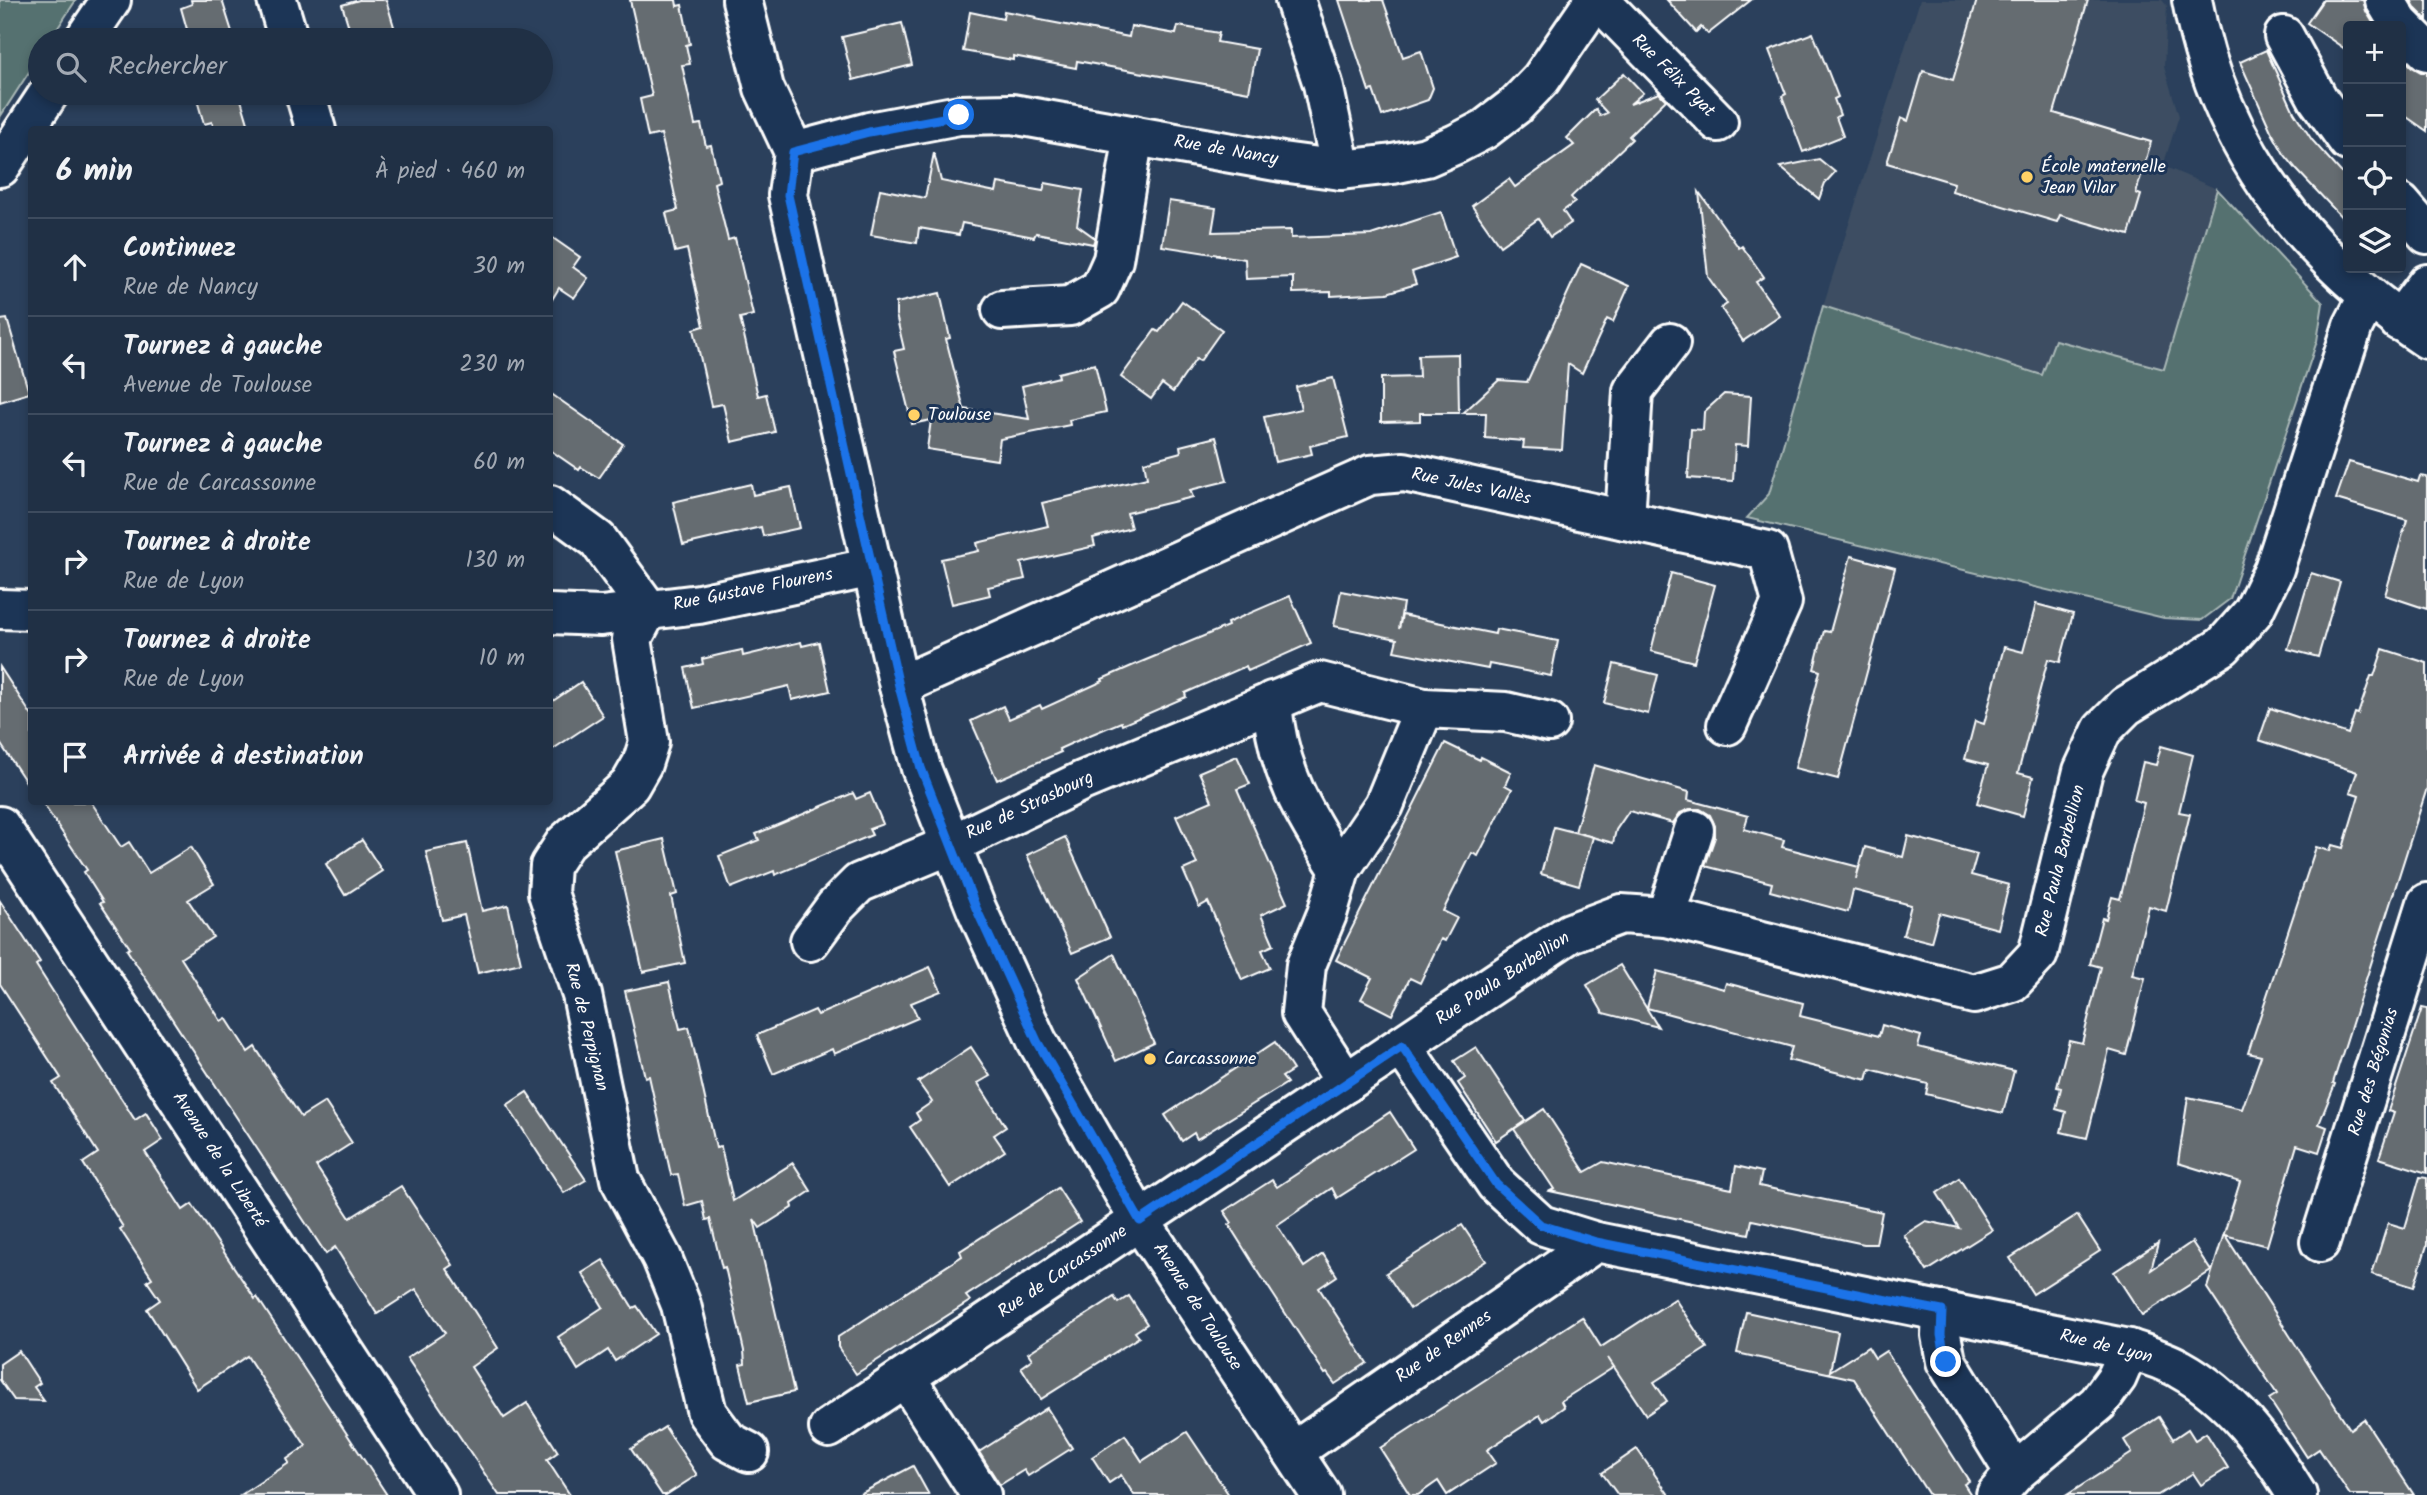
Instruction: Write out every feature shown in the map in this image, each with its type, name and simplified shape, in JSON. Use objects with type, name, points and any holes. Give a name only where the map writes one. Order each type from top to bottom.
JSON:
[{"type":"street","points":[[92,28],[111,0]]},
{"type":"street","points":[[277,0],[285,28]]},
{"type":"street","points":[[742,0],[764,88],[793,152]]},
{"type":"street","points":[[1295,0],[1323,84],[1342,170]]},
{"type":"street","name":"Rue de Nancy","points":[[793,152],[869,132],[959,115],[1012,114],[1282,162],[1342,170],[1393,164],[1426,157],[1485,130],[1515,106],[1541,79],[1597,0]]},
{"type":"street","name":"Rue Félix Pyat","points":[[1597,0],[1718,121]]},
{"type":"street","points":[[2192,0],[2208,67],[2226,111],[2253,164],[2297,227],[2368,297],[2413,330],[2427,284]]},
{"type":"street","points":[[2385,0],[2399,23],[2427,51]]},
{"type":"street","points":[[2284,36],[2318,99],[2343,134]]},
{"type":"street","points":[[0,167],[41,105]]},
{"type":"street","points":[[309,105],[315,126]]},
{"type":"street","points":[[1002,310],[1070,306],[1100,289],[1113,260],[1134,135]]},
{"type":"street","name":"Avenue de Toulouse","points":[[793,152],[788,195],[899,686],[921,768],[950,845],[1037,1041],[1140,1221],[1321,1495]]},
{"type":"street","points":[[2406,210],[2427,234]]},
{"type":"street","name":"Rue Paula Barbellion","points":[[1402,1046],[1570,933],[1621,914],[1666,917],[1974,993],[2012,982],[2038,954],[2083,771],[2102,730],[2126,706],[2222,646],[2253,611],[2274,569],[2353,326],[2368,297]]},
{"type":"street","points":[[1625,520],[1633,391],[1670,343]]},
{"type":"street","name":"Rue Jules Vallès","points":[[899,686],[1370,475],[1404,472],[1769,551],[1782,602],[1727,726]]},
{"type":"street","points":[[553,507],[598,540],[648,609]]},
{"type":"street","name":"Rue Gustave Flourens","points":[[553,614],[601,616],[699,604],[873,567]]},
{"type":"street","points":[[0,609],[28,610]]},
{"type":"street","name":"Rue de Perpignan","points":[[648,609],[632,639],[649,742],[642,764],[630,785],[565,843],[550,866],[548,893],[582,995],[620,1179],[662,1258],[681,1305],[707,1412],[728,1441],[749,1452]]},
{"type":"street","name":"Rue de Strasbourg","points":[[810,941],[835,906],[859,883],[950,845],[1082,781],[1320,682],[1424,708],[1506,712],[1549,722]]},
{"type":"street","points":[[1272,701],[1278,750],[1294,793],[1340,870]]},
{"type":"street","points":[[1346,1083],[1301,1013],[1306,965],[1327,914],[1340,870],[1384,805],[1424,708]]},
{"type":"street","name":"Avenue de la Liberté","points":[[0,826],[438,1495]]},
{"type":"street","points":[[1666,917],[1694,830]]},
{"type":"street","name":"Rue des Bégonias","points":[[2320,1242],[2412,1000],[2427,902]]},
{"type":"street","name":"Rue de Carcassonne","points":[[829,1428],[1402,1046]]},
{"type":"street","name":"Rue de Lyon","points":[[1402,1046],[1496,1184],[1541,1225],[1596,1242],[2129,1349],[2178,1367],[2211,1388],[2248,1425],[2297,1495]]},
{"type":"street","name":"Rue de Rennes","points":[[1293,1452],[1596,1242]]},
{"type":"street","points":[[1942,1311],[1941,1335],[1946,1362],[2006,1484],[2098,1403],[2117,1377],[2129,1349]]},
{"type":"street","points":[[906,1378],[981,1495]]},
{"type":"shaded area","name":"École maternelle Jean Vilar","points":[[1920,0],[2162,0],[2167,6],[2164,67],[2179,116],[2163,166],[2217,189],[2165,370],[2055,340],[2043,376],[1823,306]]},
{"type":"green space","points":[[0,0],[76,0],[58,28],[28,28],[28,74],[0,117]]},
{"type":"green space","points":[[2217,189],[2323,303],[2317,341],[2230,599],[2202,620],[2164,618],[1747,518],[1769,494],[1823,306],[2042,375],[2055,340],[2164,369]]},
{"type":"building","points":[[191,0],[222,0],[231,28],[187,28],[181,8],[192,4]]},
{"type":"building","points":[[359,0],[386,0],[394,28],[349,28],[342,5]]},
{"type":"building","points":[[630,0],[676,0],[677,6],[682,5],[690,44],[686,45],[690,64],[682,65],[695,125],[701,124],[706,146],[711,145],[719,181],[714,183],[728,240],[735,238],[753,315],[740,318],[758,396],[766,394],[775,432],[732,442],[723,404],[711,406],[694,329],[704,326],[687,249],[675,252],[666,213],[678,210],[661,134],[648,137],[640,99],[652,96]]},
{"type":"building","points":[[1339,0],[1383,0],[1403,57],[1421,51],[1433,88],[1428,100],[1382,116],[1373,90],[1369,91]]},
{"type":"building","points":[[1667,0],[1751,0],[1708,34],[1701,27],[1696,32]]},
{"type":"building","points":[[1977,0],[2088,0],[2054,113],[2151,142],[2136,193],[2141,195],[2129,235],[2060,215],[2057,222],[1952,191],[1954,183],[1887,163],[1901,118],[1908,121],[1923,71],[1953,80]]},
{"type":"building","points":[[2323,0],[2363,0],[2372,21],[2343,21],[2343,48],[2307,23]]},
{"type":"building","points":[[2411,0],[2427,0],[2427,20],[2416,9]]},
{"type":"building","points":[[1004,11],[1129,37],[1131,26],[1176,34],[1178,26],[1219,33],[1217,42],[1257,49],[1249,92],[1077,61],[1076,68],[1013,56],[1013,60],[963,51],[970,12],[1003,19]]},
{"type":"building","points":[[902,23],[912,65],[853,80],[842,37]]},
{"type":"building","points":[[1813,33],[1838,97],[1834,99],[1840,115],[1836,117],[1843,136],[1803,152],[1782,96],[1786,94],[1769,50]]},
{"type":"building","points":[[2266,50],[2294,112],[2312,140],[2343,174],[2343,219],[2284,154],[2240,62]]},
{"type":"building","points":[[2406,61],[2421,72],[2427,72],[2427,131],[2406,116]]},
{"type":"building","points":[[1624,73],[1643,93],[1630,104],[1659,93],[1666,100],[1629,136],[1632,139],[1571,197],[1575,202],[1563,211],[1571,223],[1550,237],[1538,219],[1500,246],[1472,206],[1509,179],[1515,187],[1574,145],[1567,138],[1596,109],[1600,116],[1607,113],[1595,100]]},
{"type":"building","points":[[198,105],[243,105],[249,126],[213,126],[212,122],[204,124]]},
{"type":"building","points":[[934,153],[941,181],[996,192],[998,183],[1043,191],[1045,183],[1083,190],[1077,225],[1095,238],[1093,244],[1036,233],[1034,237],[962,223],[959,235],[919,228],[917,243],[871,235],[880,189],[925,198]]},
{"type":"building","points":[[1819,159],[1835,172],[1825,183],[1819,199],[1780,167]]},
{"type":"building","points":[[1699,192],[1739,248],[1742,246],[1764,277],[1756,282],[1780,316],[1743,341],[1721,308],[1727,304],[1708,277]]},
{"type":"building","points":[[1169,201],[1216,208],[1212,232],[1291,230],[1291,238],[1371,235],[1441,212],[1456,257],[1412,272],[1416,284],[1387,293],[1331,296],[1331,292],[1293,293],[1293,277],[1246,279],[1245,259],[1162,246]]},
{"type":"building","points":[[553,238],[580,257],[573,267],[588,278],[574,298],[559,288],[553,298]]},
{"type":"building","points":[[1581,264],[1629,286],[1613,322],[1607,319],[1582,373],[1568,364],[1562,450],[1523,448],[1524,441],[1485,438],[1486,413],[1463,413],[1499,380],[1527,382]]},
{"type":"building","points":[[940,293],[950,338],[946,339],[964,409],[1029,419],[1022,386],[1095,364],[1106,412],[1069,420],[1070,425],[1000,439],[997,460],[927,449],[931,420],[912,424],[894,351],[904,349],[896,303]]},
{"type":"building","points":[[1182,301],[1222,330],[1200,361],[1196,359],[1173,392],[1162,384],[1151,399],[1121,377],[1155,330],[1159,332]]},
{"type":"building","points":[[7,319],[28,393],[0,402],[0,320]]},
{"type":"building","points":[[1458,354],[1459,413],[1420,413],[1420,421],[1381,422],[1381,378],[1419,377],[1418,355]]},
{"type":"building","points":[[1333,378],[1348,437],[1310,446],[1312,454],[1275,462],[1264,417],[1301,409],[1296,387]]},
{"type":"building","points":[[1724,394],[1751,396],[1748,446],[1735,445],[1733,481],[1688,478],[1691,429],[1703,430],[1704,412]]},
{"type":"building","points":[[553,395],[623,444],[599,478],[581,467],[579,470],[553,452]]},
{"type":"building","points":[[1216,437],[1227,481],[1190,490],[1193,497],[1127,513],[1131,528],[1093,538],[1095,546],[1021,563],[1025,579],[988,587],[990,595],[952,604],[941,559],[979,551],[977,543],[1048,526],[1042,503],[1147,478],[1144,462],[1181,452],[1180,446]]},
{"type":"building","points":[[2349,462],[2418,482],[2420,476],[2427,477],[2427,609],[2385,595],[2407,520],[2336,499]]},
{"type":"building","points":[[751,484],[753,495],[791,487],[800,528],[763,536],[761,527],[683,545],[673,502]]},
{"type":"building","points":[[1851,556],[1895,568],[1838,779],[1795,768],[1820,671],[1814,669],[1819,649],[1824,631],[1830,632]]},
{"type":"building","points":[[1671,573],[1715,585],[1694,662],[1651,651]]},
{"type":"building","points":[[2311,573],[2340,582],[2318,657],[2288,649]]},
{"type":"building","points":[[1341,591],[1403,603],[1399,629],[1402,615],[1495,634],[1496,629],[1558,641],[1551,676],[1489,664],[1488,669],[1394,651],[1397,639],[1334,626]]},
{"type":"building","points":[[1290,596],[1311,643],[1248,671],[1246,666],[1185,693],[1186,697],[1122,725],[1121,722],[1090,735],[1059,749],[1061,752],[997,780],[971,721],[1003,706],[1009,719],[1040,705],[1042,709],[1103,681],[1102,679],[1228,626],[1227,623]]},
{"type":"building","points":[[2036,604],[2073,614],[2060,662],[2048,659],[2018,773],[2033,777],[2023,816],[1977,803],[1988,765],[1965,759],[1975,721],[1984,724],[2004,647],[2023,652]]},
{"type":"building","points":[[801,642],[802,646],[819,642],[830,691],[792,700],[789,686],[694,708],[685,668],[703,664],[702,659],[723,654],[742,650],[743,656]]},
{"type":"building","points":[[2383,649],[2427,663],[2427,788],[2333,1083],[2335,1084],[2319,1124],[2327,1127],[2319,1152],[2297,1145],[2267,1246],[2225,1235],[2350,1429],[2364,1419],[2414,1495],[2350,1495],[2319,1449],[2307,1457],[2269,1399],[2277,1394],[2207,1288],[2240,1182],[2178,1163],[2188,1097],[2242,1109],[2261,1056],[2248,1053],[2316,847],[2330,851],[2332,845],[2343,848],[2359,795],[2350,792],[2357,772],[2259,740],[2270,708],[2348,734]]},
{"type":"building","points":[[1614,664],[1658,675],[1648,714],[1604,703]]},
{"type":"building","points":[[0,667],[28,710],[28,785],[0,743]]},
{"type":"building","points":[[581,682],[603,716],[553,749],[553,701]]},
{"type":"building","points":[[1445,743],[1511,772],[1505,785],[1512,789],[1478,856],[1472,853],[1443,911],[1457,918],[1445,941],[1441,939],[1420,983],[1410,978],[1392,1015],[1361,999],[1372,978],[1336,960]]},
{"type":"building","points":[[2161,746],[2193,755],[2179,812],[2190,814],[2166,911],[2149,906],[2132,975],[2145,978],[2126,1055],[2109,1050],[2087,1138],[2061,1132],[2066,1112],[2056,1109],[2061,1088],[2057,1087],[2069,1040],[2082,1043],[2101,967],[2090,964],[2102,918],[2106,919],[2112,897],[2120,899],[2144,803],[2134,800],[2143,762],[2156,765]]},
{"type":"building","points":[[1237,756],[1250,784],[1237,789],[1287,903],[1261,915],[1274,945],[1262,950],[1270,968],[1242,980],[1208,902],[1199,907],[1183,870],[1197,864],[1176,816],[1212,801],[1199,772]]},
{"type":"building","points":[[1594,765],[1689,792],[1688,800],[1748,816],[1744,829],[1784,840],[1782,847],[1859,867],[1856,879],[1865,847],[1903,857],[1908,836],[1977,854],[1971,875],[2009,885],[1998,929],[1939,913],[1931,942],[1903,935],[1911,905],[1853,890],[1848,912],[1770,891],[1772,883],[1705,866],[1715,837],[1715,826],[1710,815],[1700,809],[1680,813],[1673,823],[1629,811],[1616,830],[1613,843],[1575,832]]},
{"type":"building","points":[[853,793],[856,799],[870,793],[883,824],[869,829],[872,835],[775,875],[774,871],[731,888],[719,856],[759,840],[756,834]]},
{"type":"building","points":[[44,805],[93,805],[121,847],[129,842],[149,873],[191,847],[214,884],[188,900],[213,937],[181,958],[221,1021],[226,1018],[248,1052],[255,1047],[301,1117],[325,1102],[352,1143],[316,1166],[350,1218],[401,1186],[453,1265],[447,1269],[498,1348],[471,1367],[504,1418],[527,1403],[558,1452],[547,1460],[570,1495],[499,1495],[407,1358],[445,1333],[416,1289],[377,1314],[335,1247],[326,1254],[127,950],[130,948],[100,903],[103,902],[84,872],[87,870]]},
{"type":"building","points":[[1554,827],[1593,837],[1579,885],[1541,874]]},
{"type":"building","points":[[1065,837],[1110,937],[1072,953],[1027,855]]},
{"type":"building","points":[[664,839],[677,894],[671,896],[685,963],[643,972],[615,851]]},
{"type":"building","points":[[362,840],[382,871],[345,895],[326,864]]},
{"type":"building","points":[[467,843],[482,911],[508,905],[521,963],[478,973],[464,915],[442,920],[426,852]]},
{"type":"building","points":[[0,901],[40,962],[36,965],[135,1120],[146,1113],[163,1140],[145,1152],[183,1210],[192,1204],[255,1299],[257,1297],[387,1495],[241,1495],[289,1463],[287,1459],[306,1446],[247,1356],[197,1389],[147,1309],[160,1300],[147,1281],[152,1278],[120,1229],[123,1227],[83,1163],[98,1153],[53,1083],[61,1078],[0,984]]},
{"type":"building","points":[[1114,954],[1154,1043],[1116,1061],[1078,978]]},
{"type":"building","points":[[1620,965],[1658,1027],[1603,1013],[1587,985]]},
{"type":"building","points":[[930,967],[941,991],[911,1003],[918,1018],[834,1054],[832,1049],[773,1074],[757,1035],[815,1010],[818,1015]]},
{"type":"building","points":[[1657,971],[1724,989],[1726,983],[1803,1003],[1800,1016],[1879,1036],[1882,1025],[1921,1036],[1918,1047],[2014,1071],[2003,1113],[1926,1094],[1928,1084],[1870,1069],[1867,1080],[1788,1060],[1792,1047],[1647,1008]]},
{"type":"building","points":[[669,982],[680,1029],[689,1027],[716,1148],[721,1147],[733,1201],[793,1163],[811,1191],[792,1204],[793,1207],[760,1228],[754,1219],[794,1392],[749,1402],[740,1365],[745,1364],[744,1351],[725,1267],[722,1268],[710,1219],[706,1220],[702,1201],[685,1206],[678,1174],[671,1175],[649,1076],[645,1077],[625,991]]},
{"type":"building","points":[[2422,1008],[2427,1009],[2427,1173],[2379,1158],[2394,1113],[2388,1111]]},
{"type":"building","points":[[1275,1042],[1293,1070],[1282,1077],[1287,1083],[1197,1139],[1194,1133],[1182,1141],[1165,1115]]},
{"type":"building","points":[[971,1047],[990,1076],[978,1083],[1006,1127],[994,1135],[1005,1151],[950,1187],[910,1127],[920,1120],[916,1113],[932,1102],[918,1082]]},
{"type":"building","points":[[1476,1047],[1525,1121],[1496,1141],[1458,1083],[1465,1078],[1454,1061]]},
{"type":"building","points":[[527,1092],[586,1180],[564,1193],[507,1105]]},
{"type":"building","points":[[1544,1109],[1585,1172],[1603,1162],[1732,1189],[1736,1166],[1762,1172],[1759,1186],[1882,1212],[1876,1244],[1864,1244],[1752,1220],[1749,1234],[1550,1191],[1554,1189],[1514,1129]]},
{"type":"building","points":[[1390,1112],[1414,1149],[1337,1198],[1332,1188],[1277,1225],[1304,1267],[1323,1254],[1337,1276],[1319,1288],[1367,1363],[1335,1384],[1327,1373],[1325,1374],[1256,1268],[1229,1225],[1232,1223],[1224,1211],[1272,1180],[1277,1187]]},
{"type":"building","points":[[2420,1177],[2427,1178],[2427,1245],[2414,1287],[2372,1274],[2388,1223],[2405,1228]]},
{"type":"building","points":[[1959,1178],[1992,1230],[1927,1271],[1904,1235],[1926,1221],[1959,1228],[1937,1193]]},
{"type":"building","points":[[1058,1188],[1080,1222],[966,1296],[970,1301],[856,1374],[838,1347],[838,1337],[962,1256],[960,1251]]},
{"type":"building","points":[[2077,1215],[2100,1251],[2033,1294],[2010,1258]]},
{"type":"building","points":[[1462,1225],[1486,1261],[1410,1309],[1386,1273]]},
{"type":"building","points":[[2192,1242],[2211,1271],[2142,1315],[2114,1272],[2158,1243],[2151,1270]]},
{"type":"building","points":[[603,1260],[633,1308],[637,1306],[656,1334],[615,1361],[608,1350],[578,1370],[558,1337],[603,1307],[582,1273]]},
{"type":"building","points":[[1129,1296],[1147,1324],[1135,1332],[1139,1337],[1041,1399],[1021,1367],[1032,1359],[1028,1353],[1114,1297],[1118,1303]]},
{"type":"building","points":[[1675,1299],[1707,1348],[1654,1382],[1667,1401],[1646,1415],[1614,1367],[1561,1401],[1564,1407],[1544,1421],[1540,1415],[1487,1450],[1496,1463],[1447,1495],[1438,1481],[1418,1495],[1410,1495],[1380,1448],[1582,1317],[1601,1347]]},
{"type":"building","points":[[1746,1312],[1838,1332],[1830,1371],[1868,1347],[1875,1358],[1886,1351],[1969,1481],[1964,1484],[1971,1495],[1929,1495],[1854,1379],[1737,1353]]},
{"type":"building","points":[[19,1351],[40,1383],[34,1387],[44,1401],[14,1400],[0,1380],[0,1364]]},
{"type":"building","points":[[1047,1408],[1072,1448],[1028,1476],[1024,1470],[1000,1485],[979,1452]]},
{"type":"building","points":[[2159,1417],[2173,1439],[2188,1429],[2195,1440],[2206,1433],[2228,1468],[2201,1485],[2193,1473],[2158,1495],[2067,1495],[2132,1453],[2124,1440]]},
{"type":"building","points":[[665,1427],[697,1475],[662,1495],[631,1449]]},
{"type":"building","points":[[1187,1432],[1229,1495],[1134,1495],[1121,1475],[1109,1483],[1092,1457],[1125,1435],[1142,1461]]},
{"type":"building","points":[[1637,1449],[1669,1495],[1618,1495],[1602,1473]]},
{"type":"building","points":[[913,1466],[929,1495],[858,1495]]},
{"type":"place","name":"École maternelle Jean Vilar","points":[[2027,177]]},
{"type":"place","name":"Toulouse","points":[[914,415]]},
{"type":"place","name":"Carcassonne","points":[[1150,1059]]},
{"type":"route","points":[[959,115],[836,139],[793,152],[788,195],[899,686],[921,768],[976,908],[1037,1041],[1140,1221],[1402,1046],[1496,1184],[1541,1225],[1596,1242],[1942,1311],[1941,1335],[1946,1362]]}]
